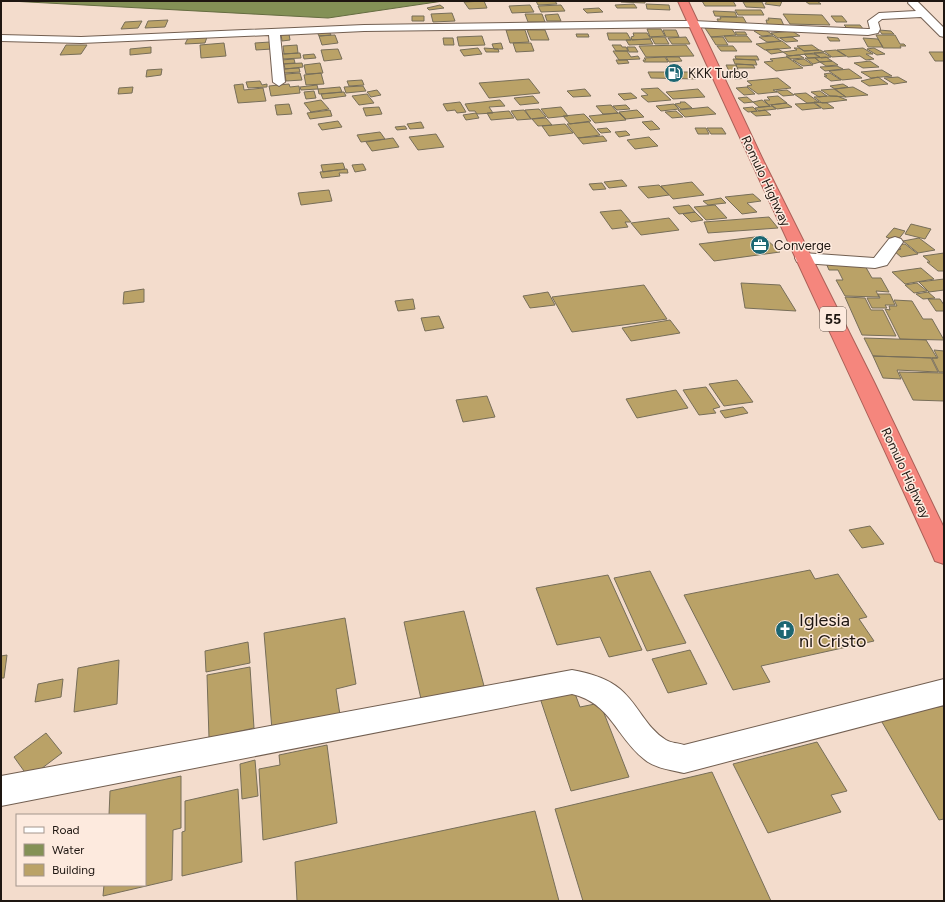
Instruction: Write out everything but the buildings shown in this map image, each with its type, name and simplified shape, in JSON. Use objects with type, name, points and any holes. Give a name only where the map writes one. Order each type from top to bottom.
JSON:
[{"type":"highway","name":"Romulo Highway","points":[[683,1],[944,554]]},
{"type":"street","points":[[910,1],[944,34]]},
{"type":"street","points":[[1,38],[81,40],[380,28],[693,24],[868,32],[874,31],[873,21],[879,16],[923,14]]},
{"type":"street","points":[[274,33],[279,82]]},
{"type":"street","points":[[803,258],[875,263],[881,261],[895,242]]},
{"type":"street","points":[[1,791],[572,682],[586,684],[602,691],[616,703],[653,748],[663,754],[684,759],[944,692]]},
{"type":"water","points":[[10,1],[443,1],[328,18]]},
{"type":"place","name":"KKK Turbo","points":[[674,73]]},
{"type":"place","name":"Converge","points":[[760,245]]},
{"type":"place","name":"Iglesia ni Cristo","points":[[785,630]]}]
